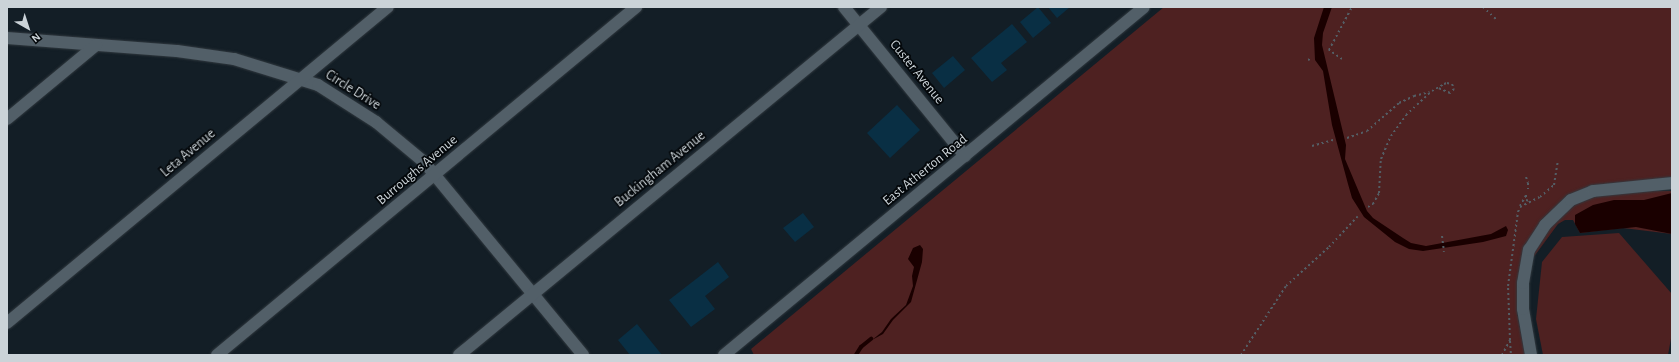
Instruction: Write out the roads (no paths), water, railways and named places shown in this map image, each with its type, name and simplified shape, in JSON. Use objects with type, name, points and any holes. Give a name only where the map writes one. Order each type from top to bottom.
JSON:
[{"type":"street","name":"Leta Avenue","points":[[7,323],[388,7]]},
{"type":"street","name":"Burroughs Avenue","points":[[217,355],[636,7]]},
{"type":"street","name":"Custer Avenue","points":[[844,7],[965,156]]},
{"type":"street","name":"Buckingham Avenue","points":[[459,355],[881,7]]},
{"type":"street","name":"East Atherton Road","points":[[724,355],[1144,7]]},
{"type":"street","name":"Circle Drive","points":[[7,38],[177,51],[234,59],[318,85],[376,122],[424,162],[534,293],[583,355]]},
{"type":"street","points":[[7,118],[96,45]]},
{"type":"street","points":[[1531,355],[1523,309],[1523,283],[1529,250],[1545,225],[1571,200],[1593,192],[1672,183]]},
{"type":"waterway","points":[[856,355],[861,347],[871,339]]}]
